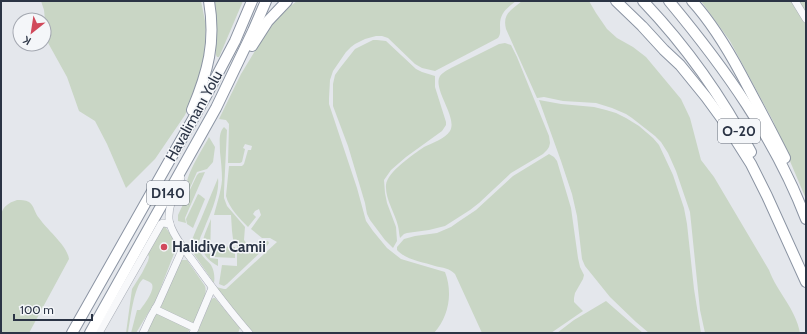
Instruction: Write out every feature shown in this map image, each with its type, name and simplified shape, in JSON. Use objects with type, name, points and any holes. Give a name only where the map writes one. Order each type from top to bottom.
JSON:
[{"type":"highway","points":[[159,178],[193,108],[205,77],[211,48],[212,27],[210,1]]},
{"type":"highway","name":"Havalimanı Yolu","points":[[72,333],[206,96],[244,21],[252,1]]},
{"type":"highway","name":"Havalimanı Yolu","points":[[90,333],[216,108],[266,1]]},
{"type":"highway","points":[[216,108],[268,21],[287,1]]},
{"type":"highway","name":"O-20","points":[[642,1],[671,32],[692,59],[741,134],[772,194],[793,242],[806,278]]},
{"type":"highway","name":"O-20","points":[[669,1],[697,34],[746,104],[784,170],[806,219]]},
{"type":"highway","points":[[693,1],[725,45],[775,138],[806,203]]},
{"type":"highway","points":[[619,3],[680,65],[706,97],[746,154],[806,282]]},
{"type":"street","points":[[795,1],[806,20]]},
{"type":"street","points":[[192,150],[170,205],[170,224],[183,248],[212,288],[249,333]]},
{"type":"street","points":[[150,225],[161,221],[170,224]]},
{"type":"street","points":[[99,333],[158,228],[162,223],[170,224]]},
{"type":"street","points":[[142,333],[155,309],[183,248]]},
{"type":"street","points":[[155,309],[194,331],[212,288]]},
{"type":"green space","points":[[41,1],[201,1],[206,26],[203,75],[185,115],[155,159],[126,188],[107,144],[95,121],[79,111],[67,77],[52,50],[52,12],[44,12]]},
{"type":"green space","points":[[214,1],[243,1],[219,57],[216,55]]},
{"type":"green space","points":[[297,1],[516,1],[501,17],[500,34],[498,38],[435,71],[422,68],[415,64],[388,38],[376,36],[365,39],[351,47],[333,71],[330,80],[329,104],[357,188],[366,221],[387,248],[401,259],[445,272],[449,288],[448,304],[443,319],[434,333],[254,333],[243,322],[216,287],[226,289],[277,242],[270,238],[262,238],[251,229],[261,215],[259,209],[253,214],[256,217],[248,227],[235,213],[227,200],[226,196],[229,166],[242,166],[248,150],[251,150],[252,146],[245,144],[243,148],[245,149],[242,162],[228,163],[229,124],[226,120],[219,119],[241,74],[261,41],[280,14]]},
{"type":"green space","points":[[522,1],[589,1],[607,29],[617,38],[633,47],[646,57],[681,99],[690,118],[701,160],[714,177],[791,308],[800,333],[705,333],[700,310],[690,212],[676,171],[668,153],[655,136],[626,114],[612,108],[596,103],[563,101],[544,97],[537,98],[505,24],[505,19],[509,12]]},
{"type":"green space","points":[[701,1],[806,1],[806,199],[773,121],[730,41]]},
{"type":"green space","points":[[373,40],[386,41],[416,69],[435,76],[435,87],[446,122],[446,125],[442,131],[406,157],[391,170],[384,180],[387,203],[396,227],[397,241],[393,248],[385,240],[367,214],[348,146],[333,106],[333,84],[335,75],[355,49]]},
{"type":"green space","points":[[505,43],[511,45],[517,57],[549,136],[549,147],[543,154],[511,173],[470,210],[445,226],[407,233],[400,238],[397,221],[387,195],[386,185],[396,169],[414,154],[445,136],[450,131],[452,125],[451,118],[439,88],[438,82],[440,76],[459,64],[499,44]]},
{"type":"green space","points":[[539,100],[594,107],[616,113],[639,126],[659,145],[673,175],[684,208],[701,333],[649,333],[610,297],[585,266],[582,259],[577,216],[572,194]]},
{"type":"green space","points":[[224,127],[227,130],[224,198],[227,206],[245,227],[244,240],[247,244],[255,245],[268,241],[269,243],[224,286],[219,284],[222,265],[237,266],[237,246],[233,239],[231,215],[214,215],[222,180],[220,139],[222,129]]},
{"type":"green space","points":[[209,137],[215,147],[213,162],[207,169],[197,172],[188,192],[185,193],[191,171]]},
{"type":"green space","points":[[549,154],[557,161],[571,208],[578,258],[584,275],[575,293],[574,302],[583,311],[551,333],[482,333],[455,274],[446,268],[420,262],[405,256],[397,250],[397,247],[404,239],[437,233],[451,227],[476,210],[513,176]]},
{"type":"green space","points":[[205,172],[185,218],[186,223],[178,221],[178,215],[197,175]]},
{"type":"green space","points":[[218,178],[218,191],[199,244],[201,253],[213,269],[214,283],[189,247]]},
{"type":"green space","points":[[198,194],[205,199],[193,228],[187,224],[186,219]]},
{"type":"green space","points":[[17,200],[31,203],[43,223],[65,248],[69,259],[29,333],[1,333],[1,214],[7,205]]},
{"type":"green space","points":[[211,219],[210,258],[218,259],[218,266],[210,261],[206,256],[202,245]]},
{"type":"green space","points":[[163,224],[170,233],[175,251],[156,300],[136,333],[131,333],[137,310],[140,310],[144,305],[152,289],[151,283],[148,281],[143,279],[140,283],[133,304],[128,333],[126,333],[132,289],[148,261],[149,257],[147,252]]},
{"type":"green space","points":[[213,246],[235,247],[235,258],[213,257]]},
{"type":"green space","points":[[181,260],[187,260],[205,286],[206,290],[198,314],[192,323],[159,308]]},
{"type":"green space","points":[[213,298],[215,298],[240,328],[238,333],[197,333]]},
{"type":"green space","points":[[606,301],[643,333],[557,333],[574,320]]},
{"type":"green space","points":[[155,313],[190,328],[188,333],[146,333]]},
{"type":"place","name":"Halidiye Camii","points":[[164,247]]}]
